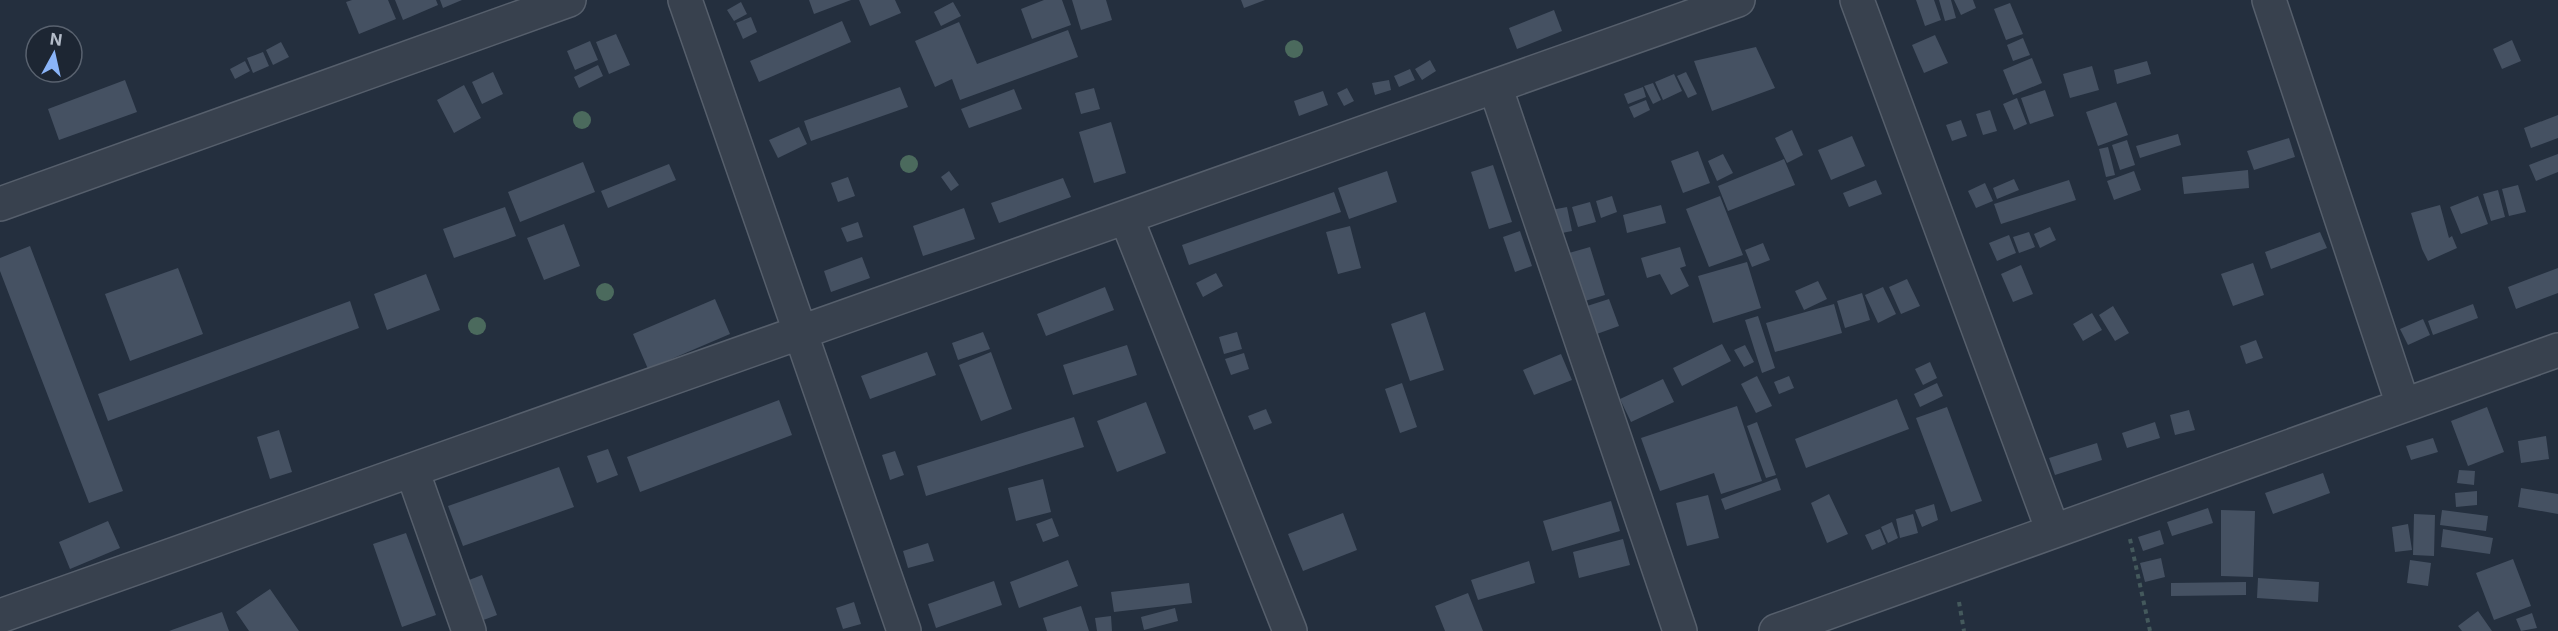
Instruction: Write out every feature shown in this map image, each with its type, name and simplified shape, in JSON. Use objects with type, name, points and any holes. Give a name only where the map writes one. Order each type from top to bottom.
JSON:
[{"type":"street","points":[[0,204],[569,0]]},
{"type":"street","points":[[686,0],[904,631]]},
{"type":"street","points":[[0,616],[1738,0]]},
{"type":"street","points":[[1857,0],[2053,531]]},
{"type":"street","points":[[2269,0],[2403,405]]},
{"type":"street","points":[[1495,86],[1680,631]]},
{"type":"street","points":[[1126,217],[1290,631]]},
{"type":"street","points":[[1776,631],[2558,350]]},
{"type":"street","points":[[412,471],[468,631]]},
{"type":"path","points":[[2123,506],[2150,631]]},
{"type":"building","points":[[388,0],[396,19],[359,34],[346,2]]},
{"type":"building","points":[[395,0],[436,0],[438,5],[403,20]]},
{"type":"building","points":[[440,0],[462,0],[443,8]]},
{"type":"building","points":[[809,0],[851,0],[814,14]]},
{"type":"building","points":[[859,0],[895,0],[901,13],[870,26]]},
{"type":"building","points":[[1044,0],[1062,0],[1071,25],[1032,39],[1021,9]]},
{"type":"building","points":[[1072,0],[1106,0],[1112,20],[1081,30]]},
{"type":"building","points":[[1241,0],[1265,0],[1244,8]]},
{"type":"building","points":[[1916,0],[1934,0],[1941,20],[1925,26]]},
{"type":"building","points":[[1939,0],[1951,0],[1956,18],[1945,21]]},
{"type":"building","points":[[1954,0],[1973,0],[1976,8],[1961,15]]},
{"type":"building","points":[[741,2],[747,14],[734,21],[727,10]]},
{"type":"building","points":[[953,2],[961,16],[941,26],[934,12]]},
{"type":"building","points":[[2010,3],[2023,34],[2006,40],[1994,9]]},
{"type":"building","points":[[1554,10],[1562,31],[1517,49],[1509,28]]},
{"type":"building","points":[[751,17],[757,32],[743,39],[736,23]]},
{"type":"building","points":[[842,21],[851,42],[759,82],[750,61]]},
{"type":"building","points":[[959,22],[977,64],[1068,30],[1078,57],[960,100],[952,79],[935,87],[915,41]]},
{"type":"building","points":[[616,34],[630,65],[609,74],[596,42]]},
{"type":"building","points":[[1935,35],[1948,63],[1924,73],[1912,45]]},
{"type":"building","points":[[2023,38],[2030,55],[2013,61],[2007,45]]},
{"type":"building","points":[[2512,40],[2521,61],[2502,69],[2493,49]]},
{"type":"building","points":[[590,41],[598,60],[575,70],[567,51]]},
{"type":"building","points":[[281,42],[289,57],[273,65],[266,50]]},
{"type":"building","points":[[1756,47],[1775,88],[1712,111],[1694,61]]},
{"type":"building","points":[[263,52],[269,66],[253,73],[247,58]]},
{"type":"building","points":[[2032,58],[2042,83],[2013,95],[2003,70]]},
{"type":"building","points":[[1430,60],[1436,71],[1422,80],[1415,69]]},
{"type":"building","points":[[245,61],[250,71],[235,79],[230,69]]},
{"type":"building","points":[[2147,61],[2151,74],[2117,84],[2114,70]]},
{"type":"building","points":[[598,65],[603,76],[579,88],[574,77]]},
{"type":"building","points":[[2092,66],[2099,90],[2070,98],[2063,74]]},
{"type":"building","points":[[1410,69],[1415,80],[1399,87],[1394,76]]},
{"type":"building","points":[[493,72],[503,94],[482,104],[472,82]]},
{"type":"building","points":[[1686,72],[1697,94],[1688,98],[1677,76]]},
{"type":"building","points":[[1674,74],[1682,91],[1663,100],[1655,82]]},
{"type":"building","points":[[125,80],[137,112],[59,140],[48,109]]},
{"type":"building","points":[[1389,80],[1391,90],[1375,95],[1372,83]]},
{"type":"building","points":[[1653,83],[1661,100],[1653,104],[1644,86]]},
{"type":"building","points":[[464,85],[481,118],[454,133],[437,100]]},
{"type":"building","points":[[900,87],[908,107],[811,141],[804,121]]},
{"type":"building","points":[[1643,87],[1646,97],[1628,104],[1624,94]]},
{"type":"building","points":[[1094,88],[1100,109],[1081,114],[1075,93]]},
{"type":"building","points":[[1347,88],[1354,101],[1344,106],[1337,93]]},
{"type":"building","points":[[1014,89],[1022,109],[969,128],[961,109]]},
{"type":"building","points":[[2045,90],[2054,116],[2030,124],[2021,98]]},
{"type":"building","points":[[1323,91],[1328,105],[1299,116],[1294,101]]},
{"type":"building","points":[[2017,98],[2027,124],[2014,130],[2003,104]]},
{"type":"building","points":[[1646,100],[1650,110],[1634,118],[1629,107]]},
{"type":"building","points":[[2116,102],[2128,135],[2098,146],[2086,112]]},
{"type":"building","points":[[1990,110],[1997,131],[1983,135],[1976,114]]},
{"type":"building","points":[[2558,115],[2558,138],[2531,148],[2524,128]]},
{"type":"building","points":[[1961,120],[1967,136],[1952,141],[1946,125]]},
{"type":"building","points":[[1111,122],[1126,173],[1094,183],[1079,132]]},
{"type":"building","points":[[799,127],[807,144],[778,158],[769,140]]},
{"type":"building","points":[[1792,130],[1803,155],[1787,163],[1775,138]]},
{"type":"building","points":[[2178,134],[2181,145],[2140,158],[2136,146]]},
{"type":"building","points":[[1852,136],[1865,166],[1831,180],[1818,150]]},
{"type":"building","points":[[2289,138],[2295,157],[2254,170],[2247,151]]},
{"type":"building","points":[[2127,140],[2135,165],[2120,170],[2112,145]]},
{"type":"building","points":[[2108,147],[2115,175],[2106,177],[2099,149]]},
{"type":"building","points":[[1698,151],[1710,183],[1683,193],[1671,161]]},
{"type":"building","points":[[1723,154],[1733,173],[1717,181],[1708,161]]},
{"type":"building","points":[[2558,154],[2558,172],[2536,181],[2529,165]]},
{"type":"building","points":[[1784,159],[1795,185],[1728,211],[1718,186]]},
{"type":"building","points":[[583,162],[595,192],[520,222],[508,192]]},
{"type":"building","points":[[669,164],[676,180],[608,208],[601,191]]},
{"type":"building","points":[[1493,165],[1512,222],[1489,229],[1471,172]]},
{"type":"building","points":[[2248,170],[2249,188],[2184,194],[2182,177]]},
{"type":"building","points":[[949,171],[959,185],[951,191],[941,177]]},
{"type":"building","points":[[1387,171],[1397,202],[1349,219],[1338,188]]},
{"type":"building","points":[[2134,171],[2141,190],[2114,200],[2107,181]]},
{"type":"building","points":[[848,177],[855,196],[838,202],[831,183]]},
{"type":"building","points":[[1063,178],[1071,197],[999,223],[991,203]]},
{"type":"building","points":[[2014,179],[2019,190],[1997,199],[1993,188]]},
{"type":"building","points":[[1876,180],[1882,194],[1849,207],[1843,193]]},
{"type":"building","points":[[2069,180],[2076,200],[2001,224],[1994,204]]},
{"type":"building","points":[[1985,183],[1993,201],[1976,208],[1968,191]]},
{"type":"building","points":[[2518,185],[2526,212],[2509,216],[2502,189]]},
{"type":"building","points":[[2498,190],[2505,217],[2491,221],[2483,194]]},
{"type":"building","points":[[1334,192],[1341,212],[1189,265],[1182,245]]},
{"type":"building","points":[[1612,196],[1617,212],[1601,218],[1596,201]]},
{"type":"building","points":[[1720,196],[1743,255],[1709,267],[1686,209]]},
{"type":"building","points":[[2478,196],[2488,224],[2461,234],[2450,207]]},
{"type":"building","points":[[1590,202],[1596,222],[1578,227],[1572,207]]},
{"type":"building","points":[[1661,205],[1666,223],[1627,233],[1623,215]]},
{"type":"building","points":[[2440,205],[2449,238],[2452,236],[2457,248],[2428,261],[2411,213]]},
{"type":"building","points":[[505,207],[516,236],[454,258],[443,229]]},
{"type":"building","points":[[1567,207],[1572,231],[1557,234],[1551,210]]},
{"type":"building","points":[[964,208],[975,239],[923,256],[913,226]]},
{"type":"building","points":[[858,222],[863,237],[847,242],[841,228]]},
{"type":"building","points":[[564,224],[580,266],[544,280],[527,238]]},
{"type":"building","points":[[1350,226],[1361,268],[1338,274],[1326,232]]},
{"type":"building","points":[[2050,227],[2056,240],[2040,248],[2034,234]]},
{"type":"building","points":[[1520,231],[1532,266],[1515,272],[1503,237]]},
{"type":"building","points":[[2029,232],[2035,247],[2019,253],[2013,237]]},
{"type":"building","points":[[2320,232],[2327,248],[2271,269],[2265,252]]},
{"type":"building","points":[[2009,235],[2016,253],[1997,261],[1989,243]]},
{"type":"building","points":[[1763,243],[1770,260],[1752,267],[1745,250]]},
{"type":"building","points":[[30,246],[123,491],[89,503],[0,271],[0,258]]},
{"type":"building","points":[[1590,247],[1605,295],[1585,301],[1569,253]]},
{"type":"building","points":[[1680,247],[1686,266],[1680,268],[1689,286],[1671,295],[1660,274],[1647,278],[1641,258]]},
{"type":"building","points":[[862,257],[870,278],[831,292],[824,271]]},
{"type":"building","points":[[1747,262],[1761,308],[1713,323],[1698,276]]},
{"type":"building","points":[[2253,263],[2264,295],[2233,306],[2221,274]]},
{"type":"building","points":[[2021,265],[2033,294],[2013,302],[2001,274]]},
{"type":"building","points":[[178,268],[203,334],[130,361],[105,294]]},
{"type":"building","points":[[2558,268],[2558,293],[2516,309],[2508,287]]},
{"type":"building","points":[[1216,273],[1223,286],[1203,297],[1196,283]]},
{"type":"building","points":[[426,274],[440,310],[387,330],[374,294]]},
{"type":"building","points":[[1907,279],[1920,306],[1901,314],[1889,287]]},
{"type":"building","points":[[1818,281],[1827,299],[1804,310],[1795,291]]},
{"type":"building","points":[[1105,287],[1114,310],[1046,336],[1037,314]]},
{"type":"building","points":[[1883,287],[1896,314],[1878,323],[1865,295]]},
{"type":"building","points":[[1862,293],[1870,320],[1845,328],[1837,301]]},
{"type":"building","points":[[715,299],[730,334],[648,369],[633,334]]},
{"type":"building","points":[[1609,299],[1619,326],[1594,335],[1584,307]]},
{"type":"building","points":[[350,301],[359,328],[108,421],[98,394]]},
{"type":"building","points":[[1834,304],[1842,333],[1775,352],[1766,323]]},
{"type":"building","points":[[2473,304],[2478,318],[2433,335],[2428,321]]},
{"type":"building","points":[[2113,306],[2129,333],[2115,341],[2099,315]]},
{"type":"building","points":[[1425,312],[1444,370],[1410,381],[1391,324]]},
{"type":"building","points":[[2092,313],[2102,330],[2083,341],[2073,324]]},
{"type":"building","points":[[1758,316],[1775,368],[1762,373],[1745,320]]},
{"type":"building","points":[[2423,319],[2430,335],[2408,345],[2400,329]]},
{"type":"building","points":[[983,332],[990,349],[958,360],[952,343]]},
{"type":"building","points":[[1237,332],[1242,349],[1224,354],[1219,337]]},
{"type":"building","points":[[2256,340],[2263,358],[2246,364],[2240,346]]},
{"type":"building","points":[[1722,344],[1731,361],[1682,386],[1673,368]]},
{"type":"building","points":[[1127,345],[1137,375],[1073,395],[1063,365]]},
{"type":"building","points":[[1745,345],[1754,362],[1744,367],[1734,350]]},
{"type":"building","points":[[927,352],[936,375],[870,399],[861,376]]},
{"type":"building","points":[[991,352],[1012,409],[981,421],[959,365]]},
{"type":"building","points":[[1244,353],[1249,369],[1231,375],[1225,359]]},
{"type":"building","points":[[1561,354],[1572,380],[1534,395],[1523,370]]},
{"type":"building","points":[[1930,362],[1937,378],[1923,385],[1915,369]]},
{"type":"building","points":[[1757,376],[1772,406],[1756,413],[1741,384]]},
{"type":"building","points":[[1789,376],[1794,388],[1779,394],[1774,382]]},
{"type":"building","points":[[1663,379],[1674,402],[1631,422],[1620,399]]},
{"type":"building","points":[[1402,383],[1417,427],[1400,433],[1385,389]]},
{"type":"building","points":[[1937,383],[1943,396],[1920,407],[1914,394]]},
{"type":"building","points":[[1897,399],[1909,429],[1806,468],[1795,439]]},
{"type":"building","points":[[779,400],[792,435],[640,492],[627,457]]},
{"type":"building","points":[[1146,402],[1166,453],[1117,472],[1097,421]]},
{"type":"building","points":[[1737,406],[1762,481],[1721,494],[1714,473],[1660,491],[1641,438]]},
{"type":"building","points":[[1947,407],[1982,501],[1951,512],[1916,418]]},
{"type":"building","points":[[2487,407],[2504,452],[2468,466],[2451,421]]},
{"type":"building","points":[[1266,409],[1272,423],[1254,430],[1248,416]]},
{"type":"building","points":[[2189,410],[2195,430],[2175,435],[2170,415]]},
{"type":"building","points":[[1074,417],[1084,447],[926,496],[917,466]]},
{"type":"building","points":[[1757,422],[1776,475],[1766,478],[1747,426]]},
{"type":"building","points":[[2155,422],[2160,438],[2127,448],[2122,433]]},
{"type":"building","points":[[279,430],[292,472],[270,479],[257,437]]},
{"type":"building","points":[[2546,436],[2549,459],[2521,463],[2518,441]]},
{"type":"building","points":[[2433,438],[2438,452],[2411,460],[2406,446]]},
{"type":"building","points":[[2097,443],[2102,460],[2055,475],[2049,458]]},
{"type":"building","points":[[608,449],[618,475],[597,483],[587,456]]},
{"type":"building","points":[[895,451],[904,475],[890,480],[882,455]]},
{"type":"building","points":[[559,467],[574,507],[463,546],[448,506]]},
{"type":"building","points":[[2459,470],[2475,471],[2474,485],[2457,483]]},
{"type":"building","points":[[2323,473],[2330,493],[2273,514],[2265,493]]},
{"type":"building","points":[[1777,478],[1781,490],[1725,510],[1721,499]]},
{"type":"building","points":[[1043,479],[1051,512],[1016,521],[1008,488]]},
{"type":"building","points":[[2521,488],[2558,494],[2558,514],[2518,507]]},
{"type":"building","points":[[2477,491],[2477,505],[2456,507],[2455,493]]},
{"type":"building","points":[[1829,494],[1848,534],[1827,543],[1811,503]]},
{"type":"building","points":[[1708,495],[1719,538],[1687,546],[1676,503]]},
{"type":"building","points":[[1611,501],[1620,531],[1552,551],[1543,521]]},
{"type":"building","points":[[1934,504],[1938,520],[1922,527],[1915,510]]},
{"type":"building","points":[[2208,508],[2213,523],[2172,536],[2167,522]]},
{"type":"building","points":[[2221,510],[2255,511],[2253,577],[2221,576]]},
{"type":"building","points":[[2442,510],[2488,516],[2486,531],[2440,525]]},
{"type":"building","points":[[1343,513],[1357,550],[1303,571],[1288,534]]},
{"type":"building","points":[[1913,514],[1918,533],[1900,538],[1896,519]]},
{"type":"building","points":[[2414,514],[2435,515],[2434,556],[2413,555]]},
{"type":"building","points":[[1052,518],[1059,536],[1043,542],[1036,524]]},
{"type":"building","points":[[108,521],[120,548],[70,569],[59,542]]},
{"type":"building","points":[[1892,522],[1898,538],[1888,543],[1881,527]]},
{"type":"building","points":[[2408,524],[2412,550],[2395,552],[2392,527]]},
{"type":"building","points":[[1880,529],[1886,544],[1872,550],[1865,535]]},
{"type":"building","points":[[2443,529],[2493,538],[2490,554],[2441,547]]},
{"type":"building","points":[[2160,530],[2164,544],[2143,551],[2138,537]]},
{"type":"building","points":[[406,533],[436,615],[402,627],[373,544]]},
{"type":"building","points":[[1623,539],[1630,565],[1579,578],[1573,552]]},
{"type":"building","points":[[928,543],[934,561],[908,568],[903,551]]},
{"type":"building","points":[[2161,558],[2165,577],[2145,582],[2140,563]]},
{"type":"building","points":[[2513,559],[2531,606],[2494,620],[2476,573]]},
{"type":"building","points":[[1068,560],[1078,586],[1019,608],[1010,582]]},
{"type":"building","points":[[2410,560],[2431,563],[2428,586],[2407,583]]},
{"type":"building","points":[[1529,561],[1535,583],[1478,600],[1471,580]]},
{"type":"building","points":[[482,575],[497,615],[478,622],[464,582]]},
{"type":"building","points":[[2258,578],[2319,582],[2318,602],[2257,598]]},
{"type":"building","points":[[994,581],[1002,605],[936,628],[928,604]]},
{"type":"building","points":[[2246,582],[2246,595],[2171,596],[2171,583]]},
{"type":"building","points":[[1189,583],[1192,603],[1114,612],[1111,592]]},
{"type":"building","points":[[270,589],[299,631],[249,631],[236,612]]},
{"type":"building","points":[[1468,593],[1483,631],[1445,631],[1435,606]]},
{"type":"building","points":[[854,602],[861,624],[843,629],[836,608]]},
{"type":"building","points":[[1081,606],[1089,631],[1047,631],[1043,618]]},
{"type":"building","points":[[1175,608],[1178,621],[1144,630],[1141,617]]},
{"type":"building","points":[[2478,611],[2492,631],[2462,631],[2458,626]]},
{"type":"building","points":[[222,612],[229,631],[169,631]]},
{"type":"building","points":[[2532,613],[2537,628],[2521,631],[2516,619]]},
{"type":"building","points":[[1111,616],[1112,631],[1097,631],[1095,618]]}]
